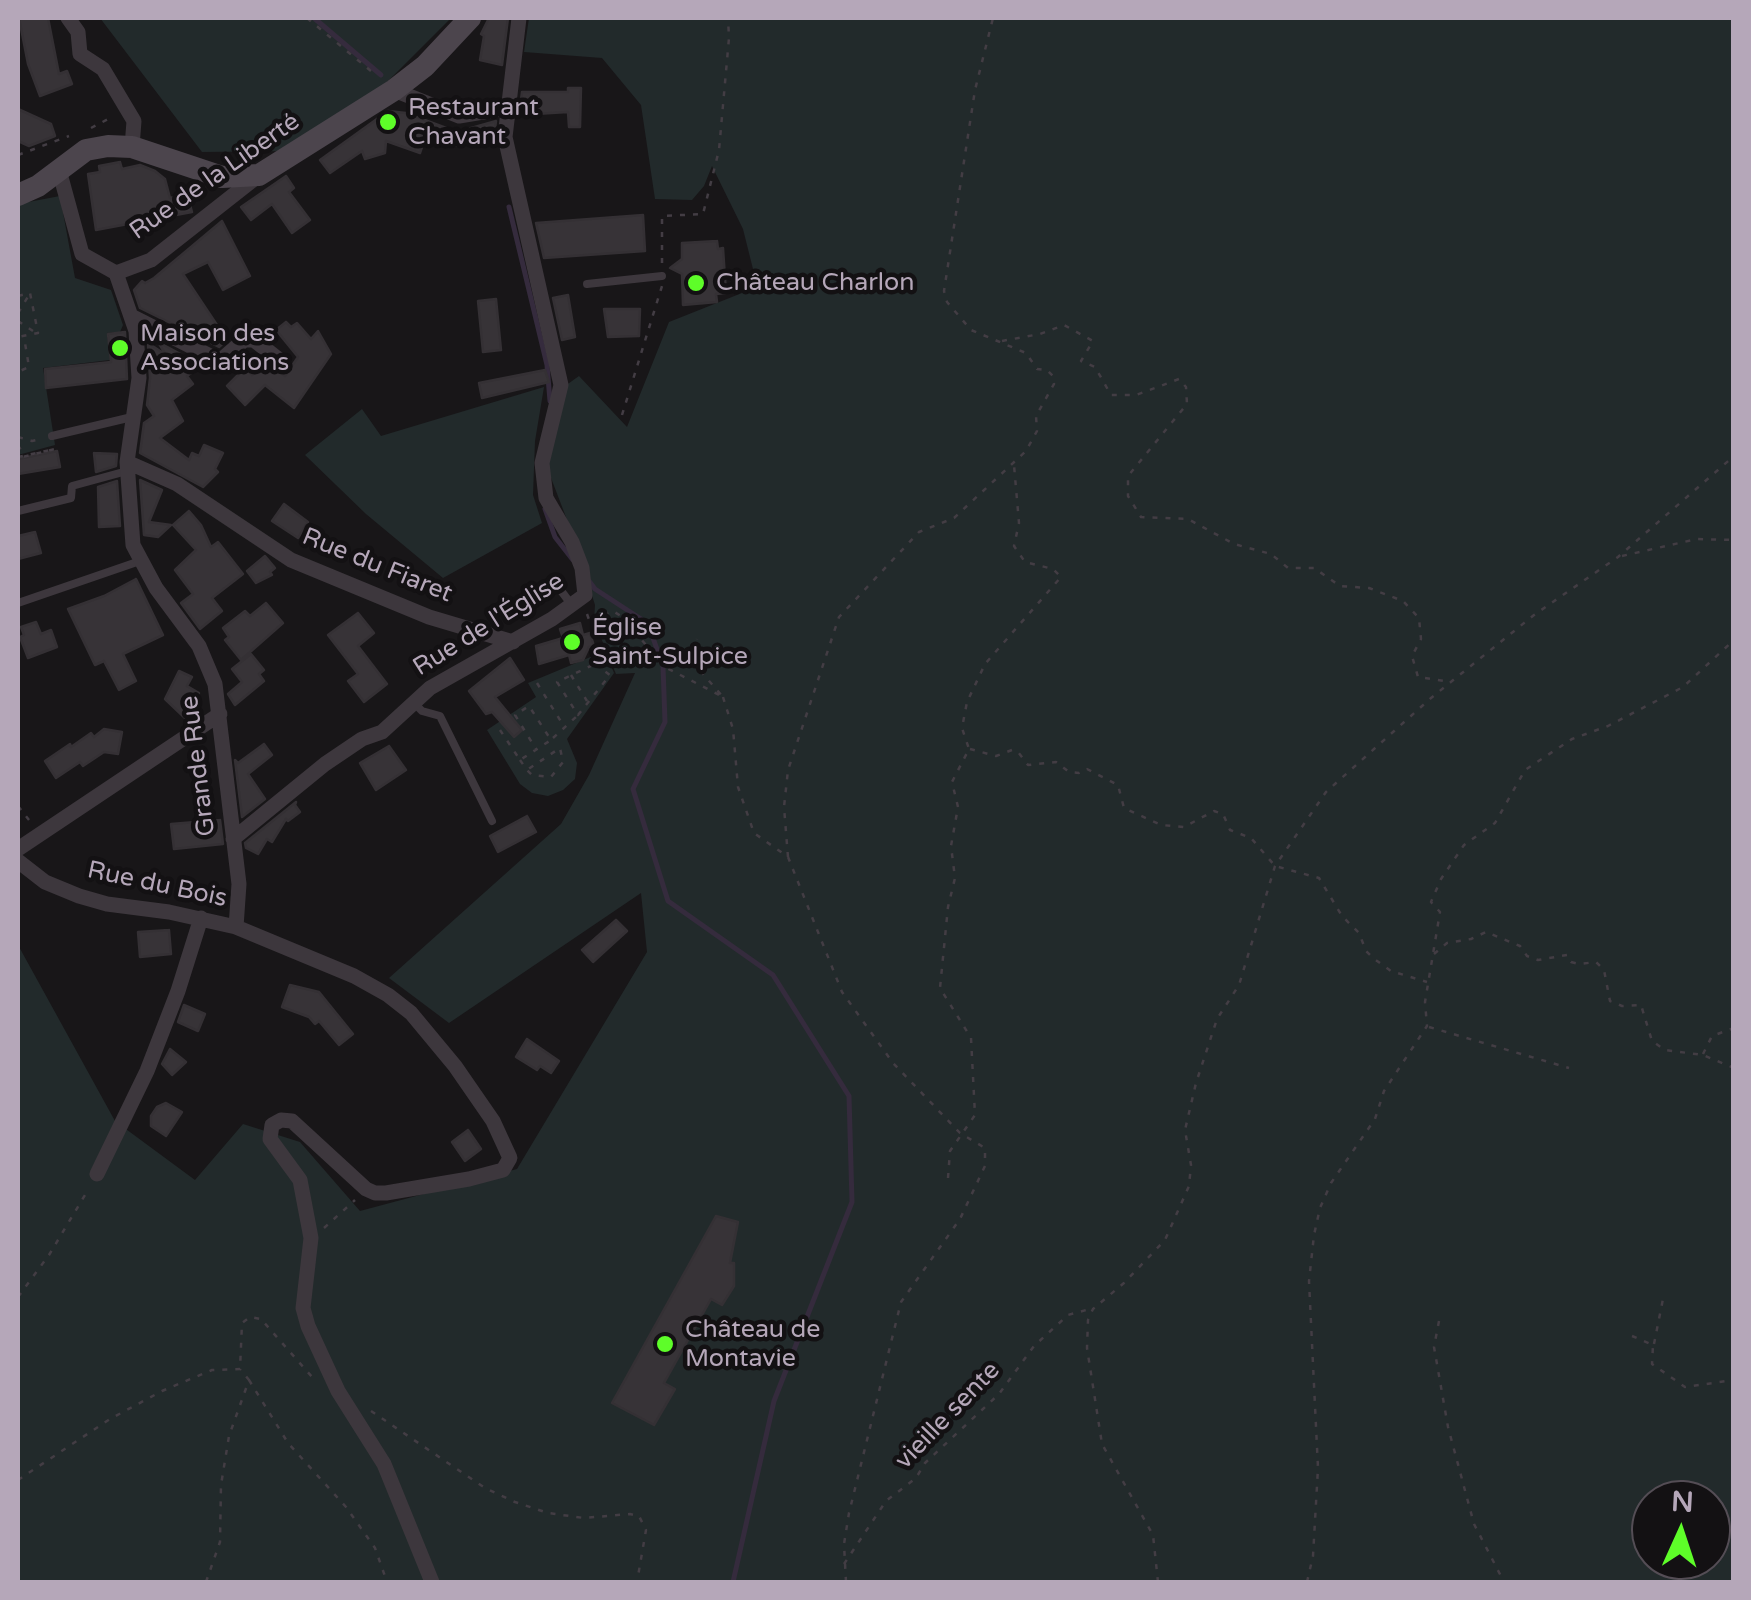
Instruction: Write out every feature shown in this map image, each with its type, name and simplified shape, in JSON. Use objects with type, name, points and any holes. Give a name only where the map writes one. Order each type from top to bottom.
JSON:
[{"type":"street","points":[[68,18],[78,32],[80,54],[103,70],[134,121],[132,146]]},
{"type":"street","name":"Rue de la Liberté","points":[[116,273],[151,260],[259,175],[429,71],[470,18]]},
{"type":"street","name":"Rue de l'Église","points":[[233,838],[325,764],[362,738],[382,732],[430,688],[513,642],[567,598],[584,594],[582,568],[572,542],[546,498],[542,462],[561,385],[505,136],[519,18]]},
{"type":"street","points":[[394,90],[459,116],[507,108]]},
{"type":"street","points":[[18,195],[38,186],[86,150],[132,146],[222,177],[259,175]]},
{"type":"street","points":[[59,170],[82,254],[116,273]]},
{"type":"street","name":"Grande Rue","points":[[116,273],[136,332],[139,378],[127,467],[133,544],[140,561],[199,646],[216,684],[239,884],[236,927]]},
{"type":"street","points":[[131,316],[220,360],[244,340],[254,340],[282,362]]},
{"type":"street","name":"Rue du Fiaret","points":[[127,467],[177,484],[291,560],[430,618],[513,642]]},
{"type":"street","points":[[18,849],[220,714]]},
{"type":"street","name":"Rue du Bois","points":[[18,862],[45,882],[79,896],[236,927],[354,976],[388,994],[411,1014],[455,1066],[493,1122],[510,1158],[503,1170],[469,1180],[386,1193],[366,1190]]},
{"type":"street","points":[[96,1174],[147,1070],[201,918]]},
{"type":"street","points":[[366,1190],[292,1122],[281,1120],[272,1125],[270,1139],[300,1180],[311,1238],[303,1308],[318,1351],[384,1464],[432,1582]]},
{"type":"lane","points":[[587,284],[662,276]]},
{"type":"lane","points":[[52,436],[132,417]]},
{"type":"lane","points":[[18,511],[71,498],[72,486],[127,467]]},
{"type":"lane","points":[[18,602],[140,561]]},
{"type":"lane","points":[[414,703],[422,711],[440,716],[492,820]]},
{"type":"path","points":[[307,18],[394,90]]},
{"type":"path","points":[[622,415],[662,285],[662,216],[704,214],[719,150],[730,38],[728,18]]},
{"type":"path","points":[[846,1582],[843,1565],[849,1513],[901,1302],[960,1220],[985,1166],[986,1148],[960,1133],[894,1063],[842,992],[788,857],[784,807],[788,770],[839,617],[919,532],[954,518],[1014,463],[1038,431],[1036,416],[1050,395],[1053,376],[1047,370],[1038,369],[1026,353],[970,330],[958,320],[944,291],[975,90],[993,18]]},
{"type":"path","points":[[18,155],[58,140]]},
{"type":"path","points":[[18,296],[30,294]]},
{"type":"path","points":[[18,313],[30,294]]},
{"type":"path","points":[[30,294],[38,334]]},
{"type":"path","points":[[18,321],[38,334]]},
{"type":"path","points":[[999,342],[1040,334],[1064,324],[1093,342],[1082,361],[1095,367],[1112,395],[1136,395],[1179,379],[1186,387],[1187,404],[1128,476],[1128,496],[1141,517],[1188,519],[1234,544],[1271,554],[1288,568],[1314,568],[1340,586],[1369,588],[1403,602],[1419,618],[1421,639],[1412,656],[1418,677],[1452,682]]},
{"type":"path","points":[[18,337],[38,334]]},
{"type":"path","points":[[18,382],[20,371],[29,367],[24,336]]},
{"type":"path","points":[[18,437],[32,441],[52,436]]},
{"type":"path","points":[[18,445],[22,452],[18,456]]},
{"type":"path","points":[[18,456],[56,450],[18,456]]},
{"type":"path","name":"vieille sente","points":[[843,1565],[886,1501],[916,1478],[925,1463],[999,1394],[1034,1346],[1068,1315],[1093,1308],[1124,1283],[1164,1240],[1188,1186],[1192,1165],[1185,1130],[1217,1019],[1238,985],[1276,866],[1326,792],[1452,682],[1534,615],[1618,557],[1734,456]]},
{"type":"path","points":[[948,1178],[950,1151],[975,1115],[971,1038],[940,988],[955,878],[951,846],[958,807],[952,782],[968,749],[962,728],[967,702],[985,664],[1062,577],[1053,569],[1025,562],[1014,546],[1020,524],[1014,463]]},
{"type":"path","points":[[1618,557],[1697,540],[1734,540]]},
{"type":"path","points":[[601,628],[607,613],[613,611],[624,618],[663,666],[722,697]]},
{"type":"path","points":[[697,639],[693,655],[697,667],[722,697],[733,729],[738,786],[754,833],[788,857]]},
{"type":"path","points":[[1307,1582],[1313,1556],[1318,1468],[1309,1281],[1314,1235],[1331,1184],[1375,1119],[1384,1091],[1428,1026],[1425,1002],[1440,912],[1431,902],[1441,879],[1464,845],[1495,823],[1525,770],[1572,739],[1608,726],[1683,688],[1734,640]]},
{"type":"path","points":[[520,760],[565,728],[578,715],[610,675],[595,664],[557,682],[578,715]]},
{"type":"path","points":[[571,676],[588,703]]},
{"type":"path","points":[[537,683],[565,728]]},
{"type":"path","points":[[536,749],[514,715],[529,706],[551,740]]},
{"type":"path","points":[[500,730],[527,770],[545,779],[557,774],[564,762],[560,748],[527,770]]},
{"type":"path","points":[[968,749],[996,756],[1012,750],[1028,766],[1056,762],[1069,772],[1088,769],[1118,785],[1124,808],[1161,825],[1184,828],[1214,811],[1222,814],[1230,830],[1252,838],[1276,866],[1318,878],[1342,916],[1359,932],[1373,958],[1391,972],[1429,982]]},
{"type":"path","points":[[18,806],[39,834]]},
{"type":"path","points":[[1434,954],[1447,942],[1471,940],[1486,932],[1520,946],[1527,956],[1538,960],[1567,955],[1570,962],[1596,962],[1604,970],[1610,1002],[1640,1006],[1652,1041],[1673,1053],[1703,1055],[1734,1068]]},
{"type":"path","points":[[1428,1026],[1569,1068]]},
{"type":"path","points":[[1703,1055],[1712,1036],[1734,1028]]},
{"type":"path","points":[[18,1297],[49,1255],[96,1174]]},
{"type":"path","points":[[311,1238],[366,1190]]},
{"type":"path","points":[[1663,1298],[1652,1364],[1684,1387],[1734,1380]]},
{"type":"path","points":[[1093,1308],[1088,1320],[1087,1348],[1102,1444],[1153,1535],[1158,1582]]},
{"type":"path","points":[[338,1390],[318,1385],[261,1319],[250,1317],[242,1323],[240,1369],[288,1442],[346,1507],[376,1548],[387,1582]]},
{"type":"path","points":[[1439,1320],[1434,1347],[1448,1426],[1474,1524],[1504,1582]]},
{"type":"path","points":[[1632,1336],[1653,1345]]},
{"type":"path","points":[[18,1480],[110,1419],[162,1391],[212,1370],[240,1369]]},
{"type":"path","points":[[206,1582],[220,1542],[221,1485],[229,1436],[249,1380]]},
{"type":"path","points":[[366,1408],[486,1488],[515,1502],[548,1513],[584,1518],[639,1516],[646,1530],[638,1582]]},
{"type":"shaded area","points":[[100,18],[451,18],[371,98],[293,151],[202,152]]},
{"type":"shaded area","points":[[529,18],[1733,18],[1733,1582],[18,1582],[18,945],[115,1121],[195,1180],[243,1124],[300,1142],[360,1211],[517,1169],[647,952],[641,893],[449,1023],[389,978],[561,824],[589,775],[635,673],[616,674],[594,621],[595,605],[543,457],[565,386],[579,376],[627,427],[669,322],[742,293],[759,293],[743,229],[712,166],[704,186],[692,200],[655,199],[641,105],[602,58],[524,52]]},
{"type":"shaded area","points":[[60,196],[75,278],[111,290],[123,325],[120,332],[107,333],[110,360],[43,368],[55,445],[18,455],[18,204]]},
{"type":"shaded area","points":[[544,387],[535,441],[533,495],[542,523],[443,578],[366,514],[305,455],[362,409],[381,436]]},
{"type":"shaded area","points":[[605,651],[614,673],[567,739],[577,763],[575,779],[548,796],[532,793],[520,784],[487,730],[536,697],[528,683]]},
{"type":"building","points":[[19,18],[48,18],[59,74],[67,71],[72,84],[40,96],[28,64]]},
{"type":"building","points":[[489,18],[508,18],[502,65],[480,60],[484,36],[481,34]]},
{"type":"building","points":[[568,88],[581,88],[580,127],[569,127],[568,112],[519,115],[522,92],[568,92]]},
{"type":"building","points":[[18,109],[51,124],[55,136],[29,146],[18,141]]},
{"type":"building","points":[[388,111],[406,113],[457,132],[496,121],[494,136],[453,146],[426,135],[420,153],[386,141],[385,153],[365,159],[362,151],[330,173],[320,160]]},
{"type":"building","points":[[120,162],[122,169],[140,165],[155,171],[165,179],[170,198],[187,194],[192,212],[96,230],[88,174],[100,172],[99,166]]},
{"type":"building","points":[[286,176],[294,188],[289,192],[310,220],[292,233],[272,204],[251,220],[241,207]]},
{"type":"building","points":[[643,215],[645,251],[544,258],[536,223]]},
{"type":"building","points":[[222,221],[250,276],[223,290],[208,262],[183,274],[227,340],[219,347],[140,308],[134,290]]},
{"type":"building","name":"Château Charlon","points":[[717,241],[718,249],[723,248],[726,293],[716,294],[717,302],[683,305],[682,274],[670,268],[682,259],[682,243]]},
{"type":"building","points":[[568,295],[575,337],[562,340],[553,298]]},
{"type":"building","points":[[496,299],[501,350],[483,352],[478,301]]},
{"type":"building","points":[[604,309],[640,309],[639,336],[608,337]]},
{"type":"building","points":[[286,322],[291,327],[297,323],[311,339],[318,331],[331,354],[294,408],[265,385],[245,405],[227,386],[246,367],[252,375],[268,365],[285,376],[298,357],[276,330]]},
{"type":"building","name":"Maison des Associations","points":[[125,332],[127,379],[46,388],[45,369],[111,362],[108,334]]},
{"type":"building","points":[[158,342],[188,358],[197,369],[187,376],[193,384],[172,400],[183,421],[160,438],[189,460],[192,453],[199,456],[204,445],[223,453],[215,469],[218,472],[203,487],[140,453],[144,423],[154,416],[147,405],[148,343],[166,355]]},
{"type":"building","points":[[545,370],[549,382],[482,398],[479,383]]},
{"type":"building","points":[[57,451],[60,467],[18,474],[18,459]]},
{"type":"building","points":[[94,453],[117,454],[116,466],[96,472]]},
{"type":"building","points":[[140,480],[162,490],[149,522],[171,525],[158,537],[144,535]]},
{"type":"building","points":[[117,481],[120,526],[99,527],[98,487]]},
{"type":"building","points":[[284,504],[308,522],[298,538],[272,521]]},
{"type":"building","points":[[189,511],[211,547],[218,542],[243,574],[212,598],[222,611],[200,629],[181,603],[193,594],[175,570],[196,550],[173,525]]},
{"type":"building","points":[[35,532],[41,553],[18,559],[18,536]]},
{"type":"building","points":[[265,556],[275,568],[270,572],[272,575],[256,583],[247,571]]},
{"type":"building","points":[[136,579],[163,635],[123,654],[136,681],[119,690],[104,661],[95,665],[68,609]]},
{"type":"building","points":[[266,603],[283,623],[241,660],[225,640],[229,637],[223,628],[245,611],[250,616]]},
{"type":"building","points":[[358,613],[374,633],[358,646],[387,684],[364,702],[348,681],[358,674],[328,635]]},
{"type":"building","points":[[36,622],[41,634],[51,630],[57,647],[28,658],[20,637],[24,635],[21,627]]},
{"type":"building","name":"Église Saint-Sulpice","points":[[580,623],[583,635],[590,633],[594,646],[589,647],[583,660],[571,663],[569,655],[539,664],[536,646],[563,638],[560,629]]},
{"type":"building","points":[[251,654],[264,670],[259,674],[264,681],[235,705],[228,694],[242,682],[232,669]]},
{"type":"building","points":[[510,658],[524,680],[495,697],[522,730],[514,737],[492,712],[486,714],[469,691]]},
{"type":"building","points":[[179,671],[192,677],[187,686],[199,693],[186,719],[165,699]]},
{"type":"building","points":[[104,729],[122,732],[118,754],[104,752],[56,778],[45,761],[70,744],[71,747],[91,733],[94,737]]},
{"type":"building","points":[[264,744],[272,755],[248,774],[265,799],[242,817],[235,760],[238,763]]},
{"type":"building","points":[[389,746],[406,770],[376,790],[360,763]]},
{"type":"building","points":[[296,802],[300,812],[286,819],[272,842],[267,839],[258,854],[246,848],[245,843]]},
{"type":"building","points":[[527,816],[536,832],[498,852],[490,836]]},
{"type":"building","points":[[220,820],[223,844],[174,849],[171,824]]},
{"type":"building","points":[[616,920],[627,931],[593,962],[582,950]]},
{"type":"building","points":[[169,930],[171,954],[140,957],[138,932]]},
{"type":"building","points":[[290,985],[319,992],[353,1034],[339,1045],[319,1021],[315,1024],[309,1017],[282,1007]]},
{"type":"building","points":[[184,1005],[205,1014],[198,1031],[178,1022]]},
{"type":"building","points":[[527,1039],[559,1061],[551,1073],[540,1066],[537,1070],[516,1057]]},
{"type":"building","points":[[170,1049],[186,1062],[172,1075],[162,1064]]},
{"type":"building","points":[[166,1103],[182,1112],[166,1136],[151,1126],[151,1116]]},
{"type":"building","points":[[468,1130],[481,1149],[465,1161],[452,1142]]},
{"type":"building","name":"Château de Montavie","points":[[716,1216],[738,1222],[730,1263],[734,1263],[734,1286],[722,1305],[711,1299],[664,1383],[675,1389],[654,1425],[612,1403]]},
{"type":"waterway","points":[[314,18],[381,75]]},
{"type":"waterway","points":[[509,207],[547,365],[550,401]]},
{"type":"waterway","points":[[545,509],[555,537],[573,560]]},
{"type":"waterway","points":[[589,581],[641,619],[663,666],[665,722],[633,789],[668,901],[773,975],[849,1096],[852,1202],[774,1401],[733,1582]]},
{"type":"place","name":"Restaurant Chavant","points":[[388,122]]},
{"type":"place","name":"Château Charlon","points":[[696,283]]},
{"type":"place","name":"Maison des Associations","points":[[120,348]]},
{"type":"place","name":"Église Saint-Sulpice","points":[[572,642]]},
{"type":"place","name":"Château de Montavie","points":[[665,1344]]}]
